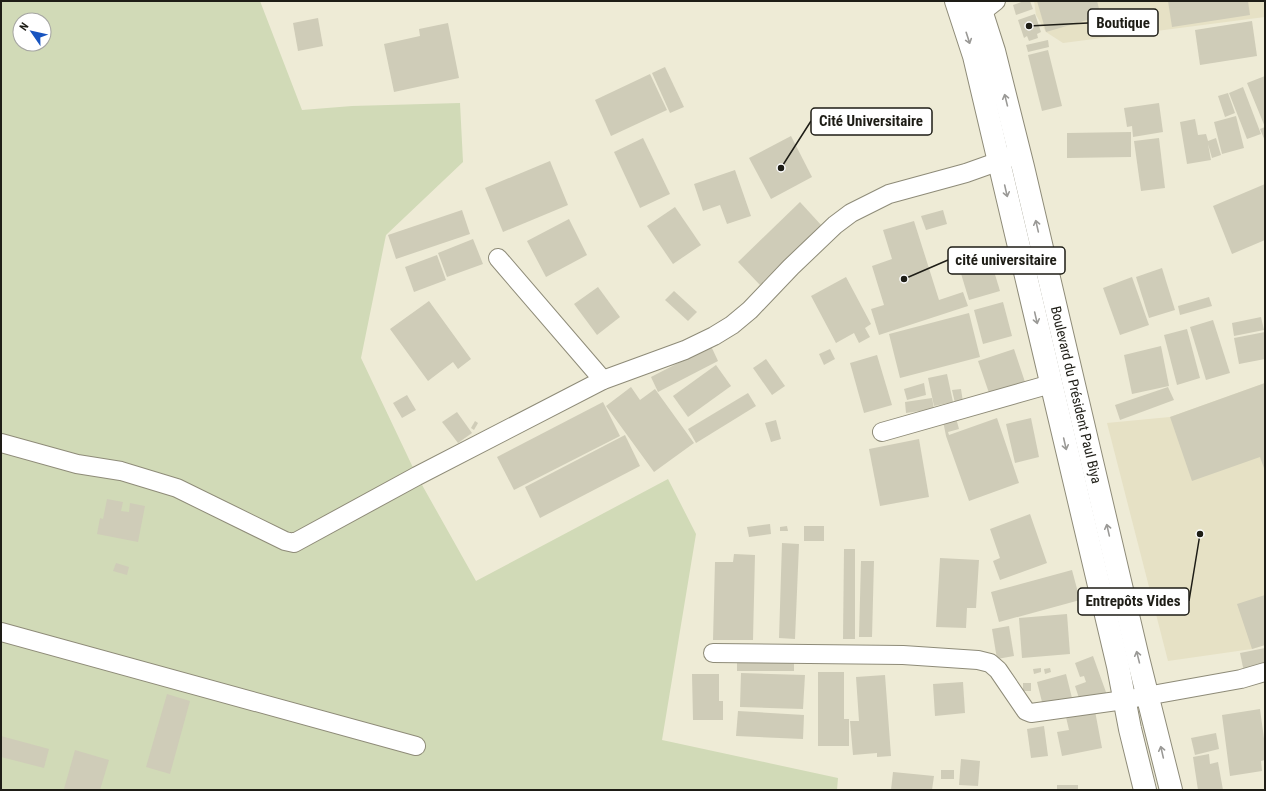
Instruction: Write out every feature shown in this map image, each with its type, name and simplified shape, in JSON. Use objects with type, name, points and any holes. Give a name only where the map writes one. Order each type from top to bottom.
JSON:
[{"type":"main road","name":"Boulevard du Président Paul Biya","points":[[956,1],[974,56],[1118,666],[1124,700],[1145,790]]},
{"type":"main road","name":"Boulevard du Président Paul Biya","points":[[985,5],[994,51],[1020,155],[1138,658],[1171,790]]},
{"type":"street","points":[[1,443],[77,464],[121,471],[177,488],[285,541],[294,543],[418,476],[603,380],[685,350],[714,336],[732,325],[750,310],[791,267],[835,225],[851,214],[889,194],[966,173],[998,161],[1020,155]]},
{"type":"street","points":[[498,258],[603,380]]},
{"type":"street","points":[[882,432],[1051,384]]},
{"type":"street","points":[[1,632],[416,746]]},
{"type":"street","points":[[713,653],[903,655],[978,660],[990,663],[998,670],[1026,711],[1031,713],[1124,700],[1148,694],[1241,679],[1265,672]]},
{"type":"shaded area","points":[[1034,1],[1265,1],[1265,17],[1063,43],[1046,32],[1036,15]]},
{"type":"shaded area","points":[[1265,383],[1265,645],[1252,649],[1168,661],[1107,423],[1170,417]]},
{"type":"green space","points":[[1,1],[260,1],[302,110],[352,106],[460,103],[463,162],[386,235],[361,358],[417,476],[476,581],[668,479],[696,534],[662,740],[838,778],[837,790],[1,790]]},
{"type":"building","points":[[1024,1],[1030,1],[1033,9],[1016,15],[1013,5]]},
{"type":"building","points":[[1037,1],[1097,1],[1101,16],[1046,32]]},
{"type":"building","points":[[1168,1],[1248,1],[1250,15],[1172,27]]},
{"type":"building","points":[[1035,14],[1041,32],[1037,34],[1038,38],[1029,41],[1027,36],[1024,38],[1018,20]]},
{"type":"building","points":[[318,18],[323,46],[298,51],[293,23]]},
{"type":"building","points":[[1252,21],[1257,56],[1200,65],[1195,30]]},
{"type":"building","points":[[448,23],[459,78],[394,92],[384,44],[420,36],[419,29]]},
{"type":"building","points":[[1048,40],[1049,47],[1028,52],[1026,45]]},
{"type":"building","points":[[1048,50],[1062,106],[1042,111],[1028,55]]},
{"type":"building","points":[[665,67],[684,107],[670,113],[652,73]]},
{"type":"building","points":[[650,74],[667,110],[611,136],[595,100]]},
{"type":"building","points":[[1265,76],[1265,127],[1247,83]]},
{"type":"building","points":[[1243,87],[1261,134],[1247,139],[1229,93]]},
{"type":"building","points":[[1228,93],[1235,113],[1225,117],[1218,96]]},
{"type":"building","points":[[1159,103],[1163,132],[1133,137],[1132,126],[1127,127],[1124,108]]},
{"type":"building","points":[[1236,116],[1244,148],[1222,154],[1214,122]]},
{"type":"building","points":[[1195,119],[1198,135],[1206,134],[1208,141],[1216,138],[1221,155],[1212,158],[1208,144],[1211,160],[1187,164],[1180,122]]},
{"type":"building","points":[[1265,127],[1265,141],[1260,129]]},
{"type":"building","points":[[1131,132],[1131,157],[1067,158],[1067,133]]},
{"type":"building","points":[[791,136],[812,177],[771,199],[749,158]]},
{"type":"building","points":[[643,138],[670,194],[640,208],[614,152]]},
{"type":"building","points":[[1159,138],[1165,188],[1141,191],[1134,141]]},
{"type":"building","points":[[550,161],[568,205],[503,232],[485,188]]},
{"type":"building","points":[[735,170],[751,216],[727,224],[720,205],[703,211],[694,184]]},
{"type":"building","points":[[1265,184],[1265,240],[1232,254],[1213,206]]},
{"type":"building","points":[[800,202],[822,226],[760,285],[738,262]]},
{"type":"building","points":[[675,207],[701,245],[673,264],[647,226]]},
{"type":"building","points":[[462,210],[470,234],[396,259],[388,235]]},
{"type":"building","points":[[943,210],[947,224],[926,230],[921,216]]},
{"type":"building","points":[[569,219],[587,255],[546,277],[527,241]]},
{"type":"building","points":[[914,221],[939,300],[963,292],[968,306],[879,335],[871,309],[884,305],[872,266],[892,259],[883,230]]},
{"type":"building","points":[[473,239],[483,264],[447,277],[438,253]]},
{"type":"building","points":[[437,255],[446,280],[414,292],[405,267]]},
{"type":"building","points":[[990,258],[1000,291],[969,300],[959,267]]},
{"type":"building","points":[[1162,268],[1175,310],[1149,318],[1136,277]]},
{"type":"building","points":[[846,277],[871,324],[865,328],[870,337],[859,343],[854,333],[836,343],[811,296]]},
{"type":"building","points":[[1132,277],[1149,325],[1120,335],[1103,288]]},
{"type":"building","points":[[598,287],[620,317],[597,335],[574,304]]},
{"type":"building","points":[[674,291],[697,312],[688,321],[665,300]]},
{"type":"building","points":[[1209,297],[1212,306],[1180,315],[1178,306]]},
{"type":"building","points":[[429,301],[471,359],[458,369],[453,362],[428,381],[390,329]]},
{"type":"building","points":[[1003,302],[1012,336],[983,344],[974,310]]},
{"type":"building","points":[[969,313],[980,357],[900,378],[889,334]]},
{"type":"building","points":[[1261,317],[1264,330],[1234,336],[1232,323]]},
{"type":"building","points":[[1213,320],[1230,373],[1206,380],[1190,327]]},
{"type":"building","points":[[1187,329],[1200,378],[1177,385],[1164,335]]},
{"type":"building","points":[[1265,332],[1265,359],[1239,364],[1234,338]]},
{"type":"building","points":[[711,346],[718,361],[658,392],[651,377]]},
{"type":"building","points":[[1161,346],[1169,386],[1132,394],[1124,355]]},
{"type":"building","points":[[830,349],[835,359],[824,365],[819,354]]},
{"type":"building","points":[[1014,349],[1025,382],[989,393],[978,361]]},
{"type":"building","points":[[877,355],[892,405],[864,413],[850,363]]},
{"type":"building","points":[[766,359],[785,386],[772,395],[753,368]]},
{"type":"building","points":[[716,365],[731,386],[688,417],[673,396]]},
{"type":"building","points":[[947,374],[953,402],[934,406],[928,378]]},
{"type":"building","points":[[924,383],[926,395],[907,400],[904,389]]},
{"type":"building","points":[[1265,383],[1265,471],[1260,457],[1192,481],[1170,417]]},
{"type":"building","points":[[631,387],[640,400],[655,389],[694,443],[654,472],[606,406]]},
{"type":"building","points":[[1168,387],[1174,400],[1120,420],[1115,405]]},
{"type":"building","points":[[961,389],[963,402],[955,403],[952,390]]},
{"type":"building","points":[[748,393],[756,406],[696,443],[688,429]]},
{"type":"building","points":[[407,395],[416,410],[402,418],[393,403]]},
{"type":"building","points":[[932,398],[934,409],[906,413],[905,402]]},
{"type":"building","points":[[603,402],[620,436],[514,490],[497,457]]},
{"type":"building","points":[[457,412],[472,433],[458,443],[442,422]]},
{"type":"building","points":[[956,418],[959,429],[948,432],[949,435],[997,418],[1019,483],[969,501],[946,436],[943,421]]},
{"type":"building","points":[[1031,418],[1039,457],[1015,463],[1006,424]]},
{"type":"building","points":[[776,420],[781,439],[771,442],[765,423]]},
{"type":"building","points":[[475,421],[478,423],[474,430],[471,428]]},
{"type":"building","points":[[625,435],[640,466],[540,518],[525,487]]},
{"type":"building","points":[[919,439],[929,497],[880,506],[869,449]]},
{"type":"building","points":[[107,499],[123,502],[121,511],[129,512],[130,503],[145,506],[138,542],[97,534],[100,518],[103,519]]},
{"type":"building","points":[[1030,514],[1047,563],[1000,580],[993,561],[1000,558],[990,529]]},
{"type":"building","points":[[770,524],[771,534],[749,537],[747,527]]},
{"type":"building","points":[[787,526],[788,531],[780,531],[780,527]]},
{"type":"building","points":[[804,526],[824,526],[824,541],[804,541]]},
{"type":"building","points":[[782,543],[799,544],[795,639],[779,638]]},
{"type":"building","points":[[844,549],[855,549],[855,639],[843,639]]},
{"type":"building","points":[[734,554],[755,555],[753,640],[713,640],[715,562],[733,562]]},
{"type":"building","points":[[940,558],[979,560],[976,608],[967,608],[966,628],[936,627]]},
{"type":"building","points":[[861,561],[874,561],[872,637],[859,637]]},
{"type":"building","points":[[116,563],[129,567],[127,575],[113,571]]},
{"type":"building","points":[[1072,570],[1080,600],[999,622],[991,592]]},
{"type":"building","points":[[1265,595],[1265,645],[1252,649],[1237,604]]},
{"type":"building","points":[[1067,614],[1070,654],[1022,658],[1019,618]]},
{"type":"building","points":[[1009,626],[1014,656],[997,659],[992,629]]},
{"type":"building","points":[[1265,648],[1265,667],[1244,672],[1240,653]]},
{"type":"building","points":[[1093,656],[1107,695],[1081,704],[1075,686],[1086,682],[1084,676],[1080,677],[1075,663]]},
{"type":"building","points":[[737,660],[794,661],[794,671],[737,671]]},
{"type":"building","points":[[1041,668],[1041,672],[1034,674],[1033,669]]},
{"type":"building","points":[[1050,668],[1051,672],[1045,674],[1044,669]]},
{"type":"building","points":[[818,672],[844,672],[844,719],[849,719],[849,746],[818,746]]},
{"type":"building","points":[[741,673],[805,675],[803,709],[740,707]]},
{"type":"building","points":[[692,674],[719,674],[719,701],[723,701],[723,720],[693,720]]},
{"type":"building","points":[[1066,674],[1073,702],[1044,710],[1037,682]]},
{"type":"building","points":[[885,675],[891,756],[877,757],[877,753],[853,755],[850,721],[859,721],[856,677]]},
{"type":"building","points":[[963,682],[965,713],[935,716],[933,684]]},
{"type":"building","points":[[1023,683],[1031,683],[1031,691],[1023,691]]},
{"type":"building","points":[[167,694],[190,701],[170,774],[146,767]]},
{"type":"building","points":[[1260,709],[1265,746],[1265,760],[1261,761],[1262,771],[1230,776],[1222,715]]},
{"type":"building","points":[[738,711],[804,715],[803,739],[736,736]]},
{"type":"building","points":[[1095,711],[1102,748],[1062,756],[1057,732],[1069,730],[1066,717]]},
{"type":"building","points":[[1044,726],[1048,756],[1031,758],[1027,729]]},
{"type":"building","points":[[1216,733],[1219,749],[1195,755],[1191,738]]},
{"type":"building","points":[[1,736],[49,749],[44,768],[1,757]]},
{"type":"building","points":[[75,750],[109,760],[100,790],[64,789]]},
{"type":"building","points":[[1209,754],[1210,764],[1218,762],[1223,790],[1198,790],[1193,757]]},
{"type":"building","points":[[961,759],[980,761],[978,786],[959,785]]},
{"type":"building","points":[[941,770],[954,770],[954,779],[941,779]]},
{"type":"building","points":[[893,772],[934,776],[932,790],[891,790]]},
{"type":"building","points":[[1057,785],[1078,785],[1078,790],[1057,790]]},
{"type":"place","name":"Boutique","points":[[1029,26]]},
{"type":"place","name":"Cité Universitaire","points":[[781,168]]},
{"type":"place","name":"cité universitaire","points":[[904,279]]},
{"type":"place","name":"Entrepôts Vides","points":[[1200,534]]}]
